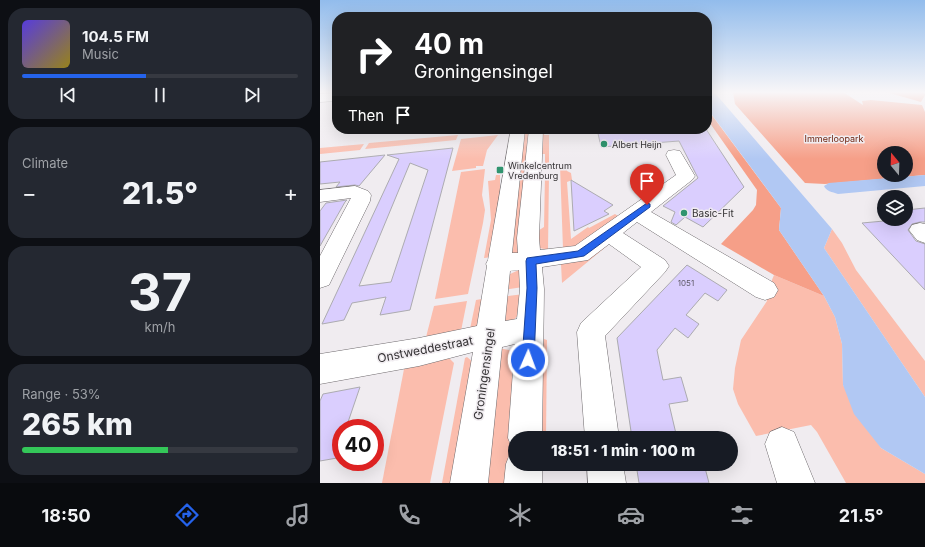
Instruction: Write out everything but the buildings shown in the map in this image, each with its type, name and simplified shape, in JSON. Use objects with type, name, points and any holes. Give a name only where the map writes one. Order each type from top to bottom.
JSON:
[{"type":"street","name":"Groningensingel","points":[[468,483],[517,134]]},
{"type":"street","points":[[525,431],[532,288],[528,238],[536,134]]},
{"type":"street","points":[[498,264],[580,254],[686,176],[674,155]]},
{"type":"street","points":[[320,196],[355,192],[362,195],[320,278]]},
{"type":"street","points":[[637,213],[765,290]]},
{"type":"street","points":[[601,431],[591,332],[657,266],[608,233]]},
{"type":"street","name":"Onstweddestraat","points":[[320,369],[419,352],[489,336],[529,329]]},
{"type":"street","points":[[782,444],[796,483]]},
{"type":"street","points":[[523,483],[524,471]]},
{"type":"street","points":[[606,471],[607,483]]},
{"type":"shaded area","points":[[519,134],[531,134],[518,255],[510,252]]},
{"type":"shaded area","points":[[543,134],[549,135],[549,169],[545,169],[545,154],[542,154]]},
{"type":"shaded area","points":[[458,135],[456,140],[365,149],[369,143]]},
{"type":"shaded area","points":[[498,135],[487,150],[483,166],[452,171],[461,139]]},
{"type":"shaded area","points":[[364,144],[360,150],[320,154],[320,148]]},
{"type":"shaded area","points":[[560,165],[567,168],[567,171],[571,173],[572,180],[567,182],[571,239],[588,227],[589,228],[615,214],[618,216],[578,246],[563,249]]},
{"type":"shaded area","points":[[485,169],[482,195],[485,210],[468,294],[435,299],[461,172]]},
{"type":"shaded area","points":[[496,175],[500,175],[500,195],[493,257],[484,258],[491,220],[488,181],[495,180]]},
{"type":"shaded area","points":[[545,175],[549,175],[548,250],[536,247],[533,234],[544,227]]},
{"type":"shaded area","points":[[832,229],[842,243],[856,270],[925,361],[925,397],[824,248]]},
{"type":"shaded area","points":[[604,245],[607,246],[562,283],[561,264],[578,261]]},
{"type":"shaded area","points":[[521,269],[523,287],[503,290],[506,276]]},
{"type":"shaded area","points":[[774,275],[824,296],[835,317],[842,344],[843,385],[881,448],[925,474],[925,483],[846,483],[817,432],[811,425],[756,436],[738,404],[733,389],[735,368],[741,340],[767,301],[765,297]]},
{"type":"shaded area","points":[[524,294],[517,316],[505,325],[497,328],[501,297]]},
{"type":"shaded area","points":[[487,298],[480,323],[473,329],[470,329],[476,300]]},
{"type":"shaded area","points":[[467,301],[461,331],[425,341],[434,306]]},
{"type":"shaded area","points":[[544,339],[547,340],[546,431],[533,431],[536,341]]},
{"type":"shaded area","points":[[498,348],[509,350],[518,358],[516,431],[508,431],[508,471],[515,471],[515,483],[475,483]]},
{"type":"shaded area","points":[[442,357],[450,359],[454,363],[430,483],[382,483],[405,364]]},
{"type":"shaded area","points":[[467,357],[473,362],[458,483],[442,483],[465,358]]},
{"type":"green space","points":[[712,115],[781,208],[779,230],[824,296],[774,275],[721,244],[753,210],[756,205],[757,190],[712,126]]},
{"type":"green space","name":"Immerloopark","points":[[744,115],[925,115],[925,175],[913,176],[913,146],[877,146],[877,179],[825,184],[805,183]]},
{"type":"water","points":[[712,115],[733,115],[832,229],[824,248],[925,397],[925,474],[881,448],[854,414],[843,385],[842,344],[835,317],[824,296],[779,230],[781,208]]},
{"type":"water","points":[[925,175],[925,186],[838,194],[831,192],[824,186],[829,183],[877,179],[877,182],[913,182],[913,176]]},
{"type":"place","name":"Albert Heijn","points":[[604,144]]},
{"type":"place","name":"Winkelcentrum Vredenburg","points":[[500,170]]},
{"type":"place","name":"Basic-Fit","points":[[684,213]]},
{"type":"route","points":[[528,360],[532,288],[531,261],[580,254],[647,205]]}]
